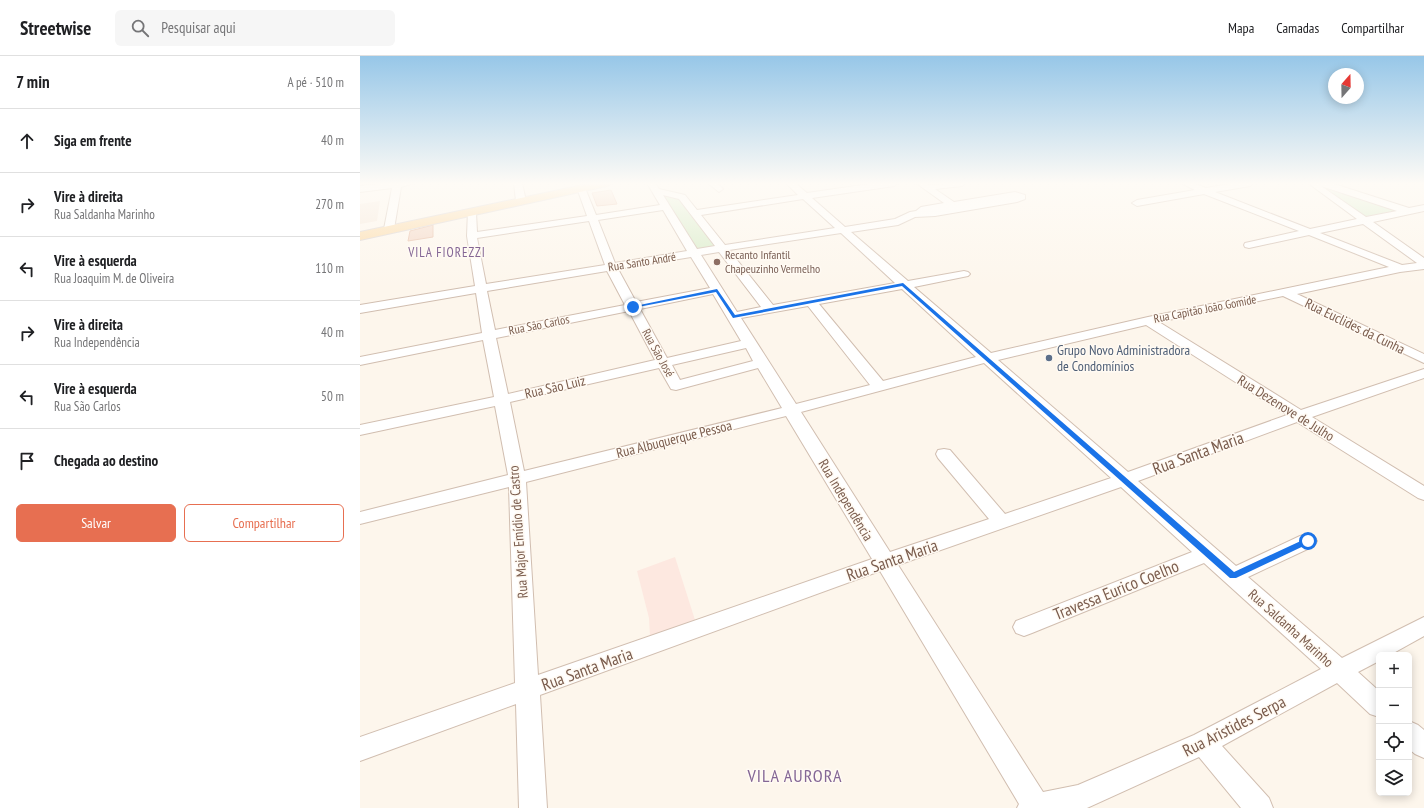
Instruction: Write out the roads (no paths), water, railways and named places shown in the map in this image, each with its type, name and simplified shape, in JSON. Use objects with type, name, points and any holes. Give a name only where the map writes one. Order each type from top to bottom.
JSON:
[{"type":"main road","points":[[360,236],[390,226],[427,218]]},
{"type":"main road","points":[[360,229],[390,226],[436,218]]},
{"type":"street","points":[[390,226],[391,218]]},
{"type":"street","name":"Rua Major Emídio de Castro","points":[[471,218],[472,236],[489,335],[517,478],[533,808]]},
{"type":"street","points":[[472,236],[591,218]]},
{"type":"street","name":"Rua São José","points":[[592,218],[611,267],[676,386],[762,363]]},
{"type":"street","name":"Rua Independência","points":[[673,218],[1034,807]]},
{"type":"street","name":"Rua Independência","points":[[697,218],[723,248],[770,310]]},
{"type":"street","name":"Rua Saldanha Marinho","points":[[829,218],[1376,703]]},
{"type":"street","name":"Rua Santo André","points":[[360,309],[723,248],[898,222],[905,218]]},
{"type":"street","points":[[1276,218],[1424,277]]},
{"type":"street","points":[[1359,218],[1424,264]]},
{"type":"street","points":[[1249,246],[1376,218]]},
{"type":"street","name":"Rua Capitão João Gomide","points":[[987,358],[1148,321],[1424,264]]},
{"type":"street","points":[[733,316],[964,274]]},
{"type":"street","name":"Rua São Carlos","points":[[360,361],[717,290]]},
{"type":"street","name":"Rua Euclides da Cunha","points":[[1286,293],[1424,359]]},
{"type":"street","points":[[811,302],[878,386]]},
{"type":"street","name":"Rua Dezenove de Julho","points":[[1148,321],[1424,494]]},
{"type":"street","name":"Rua São Luiz","points":[[360,430],[501,400],[749,343]]},
{"type":"street","name":"Rua Albuquerque Pessoa","points":[[360,518],[791,410],[987,358]]},
{"type":"street","name":"Rua Santa Maria","points":[[360,749],[527,691],[884,562],[1124,480],[1298,416],[1424,373]]},
{"type":"street","points":[[944,454],[1001,522]]},
{"type":"street","points":[[1233,576],[1308,541]]},
{"type":"street","name":"Travessa Eurico Coelho","points":[[1024,627],[1208,554]]},
{"type":"street","name":"Rua Aristides Serpa","points":[[1034,807],[1079,798],[1203,743],[1424,626]]},
{"type":"street","points":[[1412,736],[1424,746]]},
{"type":"street","points":[[1203,743],[1259,808]]},
{"type":"place","name":"Recanto Infantil Chapeuzinho Vermelho","points":[[717,262]]},
{"type":"place","name":"Grupo Novo Administradora de Condomínios","points":[[1049,358]]},
{"type":"district","name":"VILA FIOREZZI","points":[[447,252]]},
{"type":"district","name":"VILA AURORA","points":[[795,776]]}]
